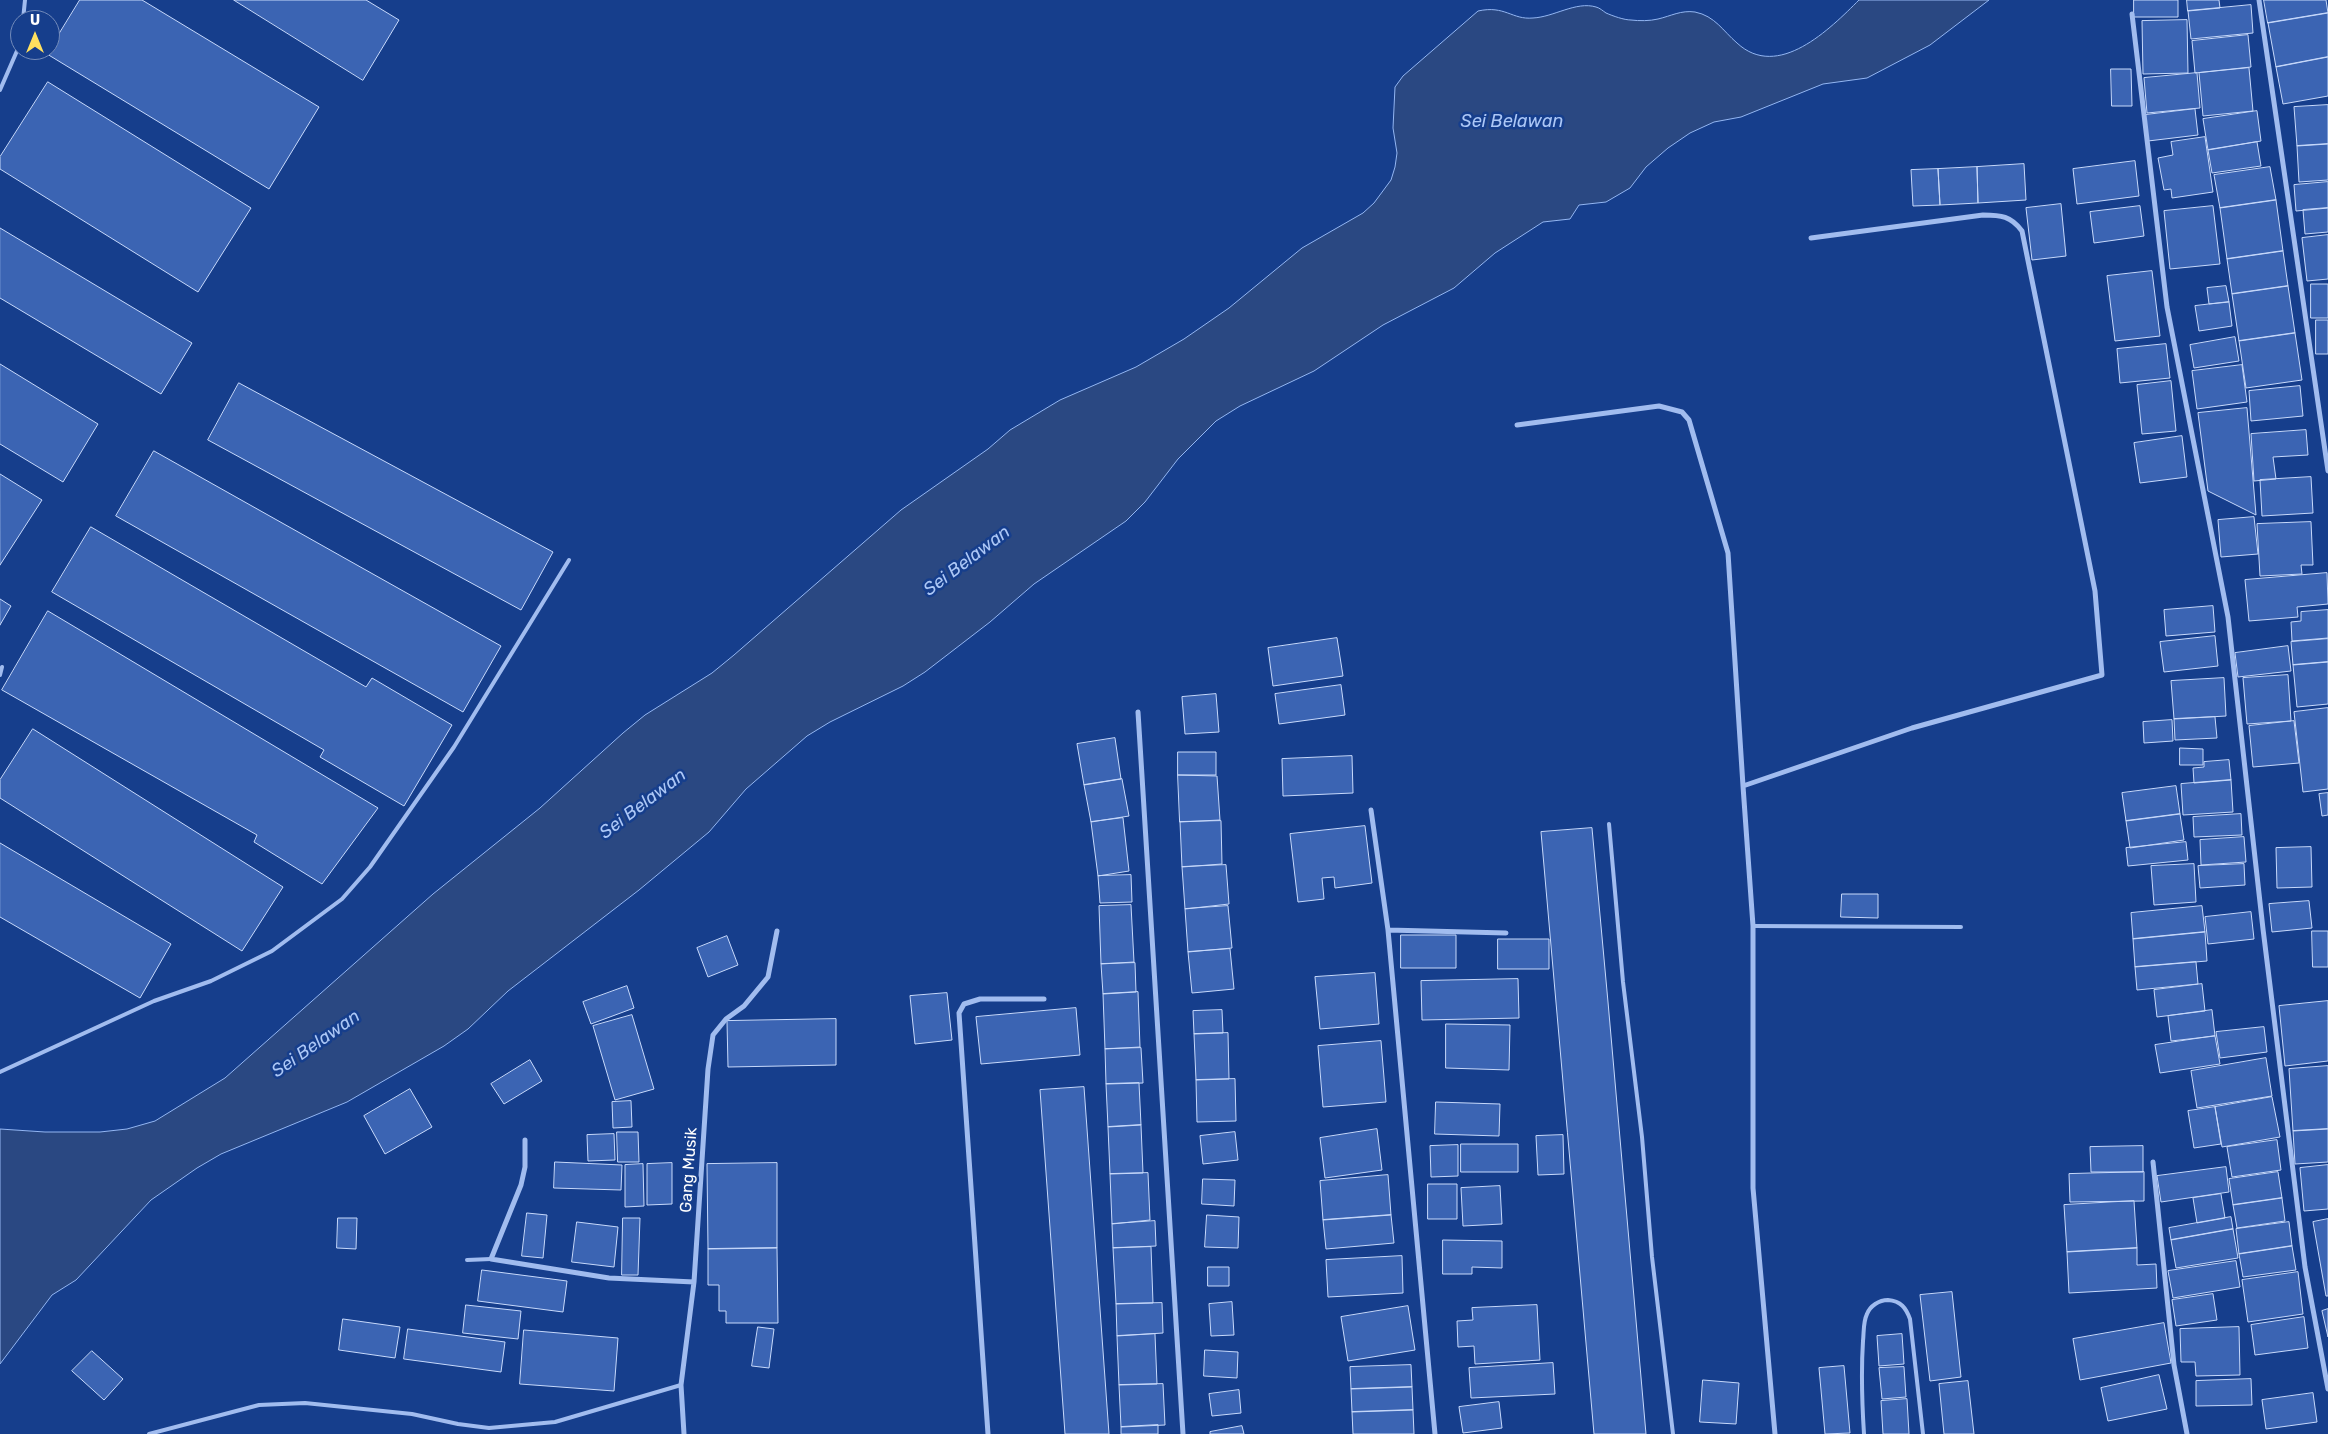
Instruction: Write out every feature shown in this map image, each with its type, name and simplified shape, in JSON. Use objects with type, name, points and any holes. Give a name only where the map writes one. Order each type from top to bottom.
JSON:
[{"type":"street","points":[[2259,0],[2328,471]]},
{"type":"street","points":[[2132,14],[2167,307],[2228,617],[2263,929],[2305,1266],[2328,1389]]},
{"type":"street","points":[[1743,786],[1912,728],[2102,675],[2095,591],[2022,231],[2015,221],[2004,215],[1983,215],[1811,238]]},
{"type":"street","points":[[1517,425],[1658,406],[1682,412],[1689,420],[1694,431],[1728,553],[1753,926],[1753,1188],[1775,1434]]},
{"type":"street","points":[[1138,712],[1183,1434]]},
{"type":"street","points":[[1372,810],[1388,930],[1435,1434]]},
{"type":"street","points":[[1388,930],[1506,933]]},
{"type":"street","name":"Gang Musik","points":[[684,1434],[681,1385],[694,1282],[708,1069],[713,1035],[726,1018],[744,1006],[768,977],[777,931]]},
{"type":"street","points":[[988,1434],[959,1012],[964,1004],[980,1000],[1044,999]]},
{"type":"street","points":[[526,1140],[522,1185],[491,1259],[609,1278],[694,1282]]},
{"type":"street","points":[[2153,1162],[2174,1366],[2187,1434]]},
{"type":"lane","points":[[0,90],[13,60]]},
{"type":"lane","points":[[0,1072],[154,1001],[211,981],[272,951],[342,898],[370,867],[454,747],[569,560]]},
{"type":"lane","points":[[0,675],[2,667]]},
{"type":"lane","points":[[1609,824],[1623,982],[1642,1137],[1653,1266],[1672,1434]]},
{"type":"lane","points":[[1753,926],[1961,927]]},
{"type":"lane","points":[[467,1260],[491,1259]]},
{"type":"lane","points":[[1864,1434],[1861,1380],[1864,1324],[1867,1313],[1875,1304],[1884,1300],[1900,1304],[1906,1309],[1910,1319],[1923,1434]]},
{"type":"lane","points":[[149,1434],[259,1405],[305,1403],[412,1414],[458,1424],[489,1428],[555,1422],[681,1385]]},
{"type":"water","name":"Sei Belawan","points":[[1859,0],[1989,0],[1930,45],[1867,78],[1823,84],[1741,117],[1714,122],[1690,133],[1668,148],[1646,167],[1630,188],[1606,202],[1579,205],[1570,219],[1543,222],[1495,253],[1454,288],[1383,325],[1314,371],[1240,406],[1216,421],[1178,459],[1145,502],[1126,521],[1034,584],[990,622],[925,672],[903,686],[830,722],[807,736],[746,789],[709,832],[639,890],[508,991],[468,1029],[444,1046],[347,1102],[221,1154],[151,1200],[76,1280],[52,1295],[0,1364],[0,1129],[45,1132],[100,1132],[127,1129],[155,1121],[225,1078],[433,894],[540,808],[623,733],[645,715],[712,673],[901,510],[988,449],[1010,430],[1060,400],[1136,367],[1184,339],[1229,308],[1302,248],[1363,213],[1374,203],[1391,180],[1395,167],[1397,153],[1393,128],[1395,87],[1403,76],[1478,11],[1495,10],[1519,17],[1533,18],[1588,6],[1597,7],[1618,18],[1641,21],[1695,12],[1713,20],[1737,43],[1753,53],[1769,56],[1786,54],[1803,47],[1833,24]]},
{"type":"building","points":[[80,0],[142,0],[319,107],[269,189],[57,60],[60,60],[60,33]]},
{"type":"building","points":[[234,0],[366,0],[399,20],[363,80]]},
{"type":"building","points":[[2134,0],[2178,0],[2178,17],[2134,17]]},
{"type":"building","points":[[2187,0],[2219,0],[2220,8],[2188,11]]},
{"type":"building","points":[[2264,0],[2326,0],[2328,13],[2268,23]]},
{"type":"building","points":[[2251,5],[2253,33],[2191,39],[2188,11]]},
{"type":"building","points":[[2328,13],[2328,57],[2276,67],[2268,23]]},
{"type":"building","points":[[2187,20],[2188,73],[2143,74],[2142,21]]},
{"type":"building","points":[[2248,35],[2251,67],[2195,73],[2192,41]]},
{"type":"building","points":[[2328,57],[2328,96],[2283,104],[2276,67]]},
{"type":"building","points":[[2249,68],[2253,111],[2203,116],[2199,73]]},
{"type":"building","points":[[2111,69],[2131,69],[2132,106],[2112,106]]},
{"type":"building","points":[[2197,73],[2200,108],[2147,113],[2144,78]]},
{"type":"building","points":[[48,82],[251,208],[198,292],[0,169],[0,157]]},
{"type":"building","points":[[2328,105],[2328,144],[2297,146],[2294,107]]},
{"type":"building","points":[[2195,109],[2198,135],[2148,141],[2145,115]]},
{"type":"building","points":[[2257,111],[2261,141],[2208,150],[2203,119]]},
{"type":"building","points":[[2205,137],[2213,192],[2172,198],[2171,189],[2164,190],[2158,158],[2173,155],[2171,142]]},
{"type":"building","points":[[2257,142],[2261,166],[2212,173],[2208,150]]},
{"type":"building","points":[[2328,144],[2328,180],[2299,182],[2297,146]]},
{"type":"building","points":[[2135,161],[2139,196],[2077,204],[2073,169]]},
{"type":"building","points":[[2024,164],[2026,200],[1978,203],[1977,167]]},
{"type":"building","points":[[1977,167],[1978,203],[1940,205],[1938,169]]},
{"type":"building","points":[[2270,167],[2276,200],[2220,208],[2214,175]]},
{"type":"building","points":[[1938,169],[1940,205],[1913,206],[1911,170]]},
{"type":"building","points":[[2328,182],[2328,208],[2296,211],[2294,185]]},
{"type":"building","points":[[2276,200],[2283,251],[2227,259],[2220,208]]},
{"type":"building","points":[[2061,204],[2066,256],[2032,260],[2026,208]]},
{"type":"building","points":[[2140,206],[2144,236],[2094,243],[2090,212]]},
{"type":"building","points":[[2213,206],[2220,264],[2170,269],[2164,211]]},
{"type":"building","points":[[2328,208],[2328,232],[2305,234],[2303,210]]},
{"type":"building","points":[[0,228],[192,343],[161,394],[0,298]]},
{"type":"building","points":[[2328,235],[2328,279],[2307,281],[2302,238]]},
{"type":"building","points":[[2283,251],[2288,286],[2232,294],[2227,259]]},
{"type":"building","points":[[2152,271],[2160,336],[2115,341],[2107,276]]},
{"type":"building","points":[[2311,284],[2328,284],[2328,318],[2311,318]]},
{"type":"building","points":[[2226,286],[2229,302],[2209,304],[2207,288]]},
{"type":"building","points":[[2288,286],[2295,333],[2239,341],[2232,294]]},
{"type":"building","points":[[2229,302],[2232,326],[2199,331],[2195,306]]},
{"type":"building","points":[[2316,320],[2328,320],[2328,354],[2316,354]]},
{"type":"building","points":[[2295,333],[2302,380],[2246,388],[2239,341]]},
{"type":"building","points":[[2235,337],[2239,361],[2194,368],[2190,345]]},
{"type":"building","points":[[2166,344],[2170,378],[2120,383],[2117,349]]},
{"type":"building","points":[[0,364],[98,424],[63,482],[0,444]]},
{"type":"building","points":[[2242,365],[2247,402],[2197,409],[2192,371]]},
{"type":"building","points":[[2171,381],[2176,431],[2142,434],[2137,385]]},
{"type":"building","points":[[239,383],[553,552],[521,610],[208,440]]},
{"type":"building","points":[[2300,386],[2303,416],[2251,421],[2249,391]]},
{"type":"building","points":[[2247,408],[2256,515],[2208,491],[2198,413]]},
{"type":"building","points":[[2306,430],[2308,455],[2273,457],[2276,479],[2254,481],[2251,434]]},
{"type":"building","points":[[2182,436],[2187,477],[2140,483],[2134,443]]},
{"type":"building","points":[[154,451],[501,646],[463,712],[116,516]]},
{"type":"building","points":[[0,474],[42,500],[0,565]]},
{"type":"building","points":[[2311,477],[2313,513],[2262,516],[2260,480]]},
{"type":"building","points":[[2254,517],[2258,554],[2221,557],[2218,520]]},
{"type":"building","points":[[2311,522],[2313,565],[2301,565],[2302,574],[2260,576],[2257,524]]},
{"type":"building","points":[[91,527],[366,687],[372,678],[452,725],[404,806],[320,757],[324,750],[52,592]]},
{"type":"building","points":[[2327,573],[2328,604],[2297,607],[2298,617],[2249,621],[2245,580]]},
{"type":"building","points":[[0,599],[11,606],[0,625]]},
{"type":"building","points":[[2213,606],[2215,632],[2166,636],[2164,610]]},
{"type":"building","points":[[2328,610],[2328,638],[2292,641],[2291,622],[2301,621],[2301,612]]},
{"type":"building","points":[[48,611],[378,808],[322,884],[254,842],[257,835],[2,690]]},
{"type":"building","points":[[2215,636],[2218,666],[2164,672],[2160,642]]},
{"type":"building","points":[[1337,638],[1343,676],[1273,686],[1268,648]]},
{"type":"building","points":[[2328,639],[2328,662],[2293,665],[2291,642]]},
{"type":"building","points":[[2288,646],[2291,671],[2238,677],[2235,653]]},
{"type":"building","points":[[2328,662],[2328,704],[2297,707],[2293,665]]},
{"type":"building","points":[[2288,675],[2291,721],[2247,724],[2243,678]]},
{"type":"building","points":[[2224,678],[2226,716],[2174,719],[2171,681]]},
{"type":"building","points":[[1341,685],[1345,715],[1279,724],[1275,694]]},
{"type":"building","points":[[1216,694],[1219,732],[1185,734],[1182,697]]},
{"type":"building","points":[[2328,708],[2328,789],[2303,792],[2294,712]]},
{"type":"building","points":[[2215,717],[2217,738],[2175,740],[2174,719]]},
{"type":"building","points":[[2172,720],[2173,741],[2144,743],[2143,722]]},
{"type":"building","points":[[2294,721],[2299,763],[2253,767],[2249,726]]},
{"type":"building","points":[[33,729],[283,887],[242,951],[0,798],[0,780]]},
{"type":"building","points":[[1115,738],[1121,779],[1084,785],[1077,744]]},
{"type":"building","points":[[2180,748],[2203,749],[2203,765],[2180,765]]},
{"type":"building","points":[[1178,752],[1216,752],[1216,775],[1178,775]]},
{"type":"building","points":[[1352,756],[1353,793],[1283,796],[1282,759]]},
{"type":"building","points":[[2229,760],[2231,780],[2194,783],[2193,768],[2204,767],[2204,762]]},
{"type":"building","points":[[1178,775],[1217,776],[1220,820],[1180,822]]},
{"type":"building","points":[[1122,779],[1129,816],[1091,822],[1084,785]]},
{"type":"building","points":[[2231,780],[2233,812],[2183,815],[2181,784]]},
{"type":"building","points":[[2176,786],[2180,814],[2126,821],[2122,793]]},
{"type":"building","points":[[2328,793],[2328,815],[2322,816],[2319,794]]},
{"type":"building","points":[[2180,814],[2184,840],[2130,848],[2126,821]]},
{"type":"building","points":[[2241,814],[2242,835],[2194,837],[2193,817]]},
{"type":"building","points":[[1123,818],[1129,871],[1098,876],[1091,822]]},
{"type":"building","points":[[1221,821],[1222,864],[1182,867],[1180,822]]},
{"type":"building","points":[[1365,826],[1372,883],[1335,888],[1334,877],[1322,878],[1324,899],[1298,902],[1290,834]]},
{"type":"building","points":[[1592,828],[1646,1434],[1594,1434],[1541,832]]},
{"type":"building","points":[[2244,837],[2246,862],[2201,865],[2200,840]]},
{"type":"building","points":[[2186,842],[2188,860],[2128,866],[2126,848]]},
{"type":"building","points":[[0,843],[171,944],[140,998],[0,917]]},
{"type":"building","points":[[2311,847],[2312,887],[2277,888],[2276,848]]},
{"type":"building","points":[[2194,864],[2196,902],[2154,905],[2151,866]]},
{"type":"building","points":[[2244,864],[2245,885],[2200,888],[2198,866]]},
{"type":"building","points":[[1226,865],[1229,904],[1185,909],[1182,867]]},
{"type":"building","points":[[1131,875],[1132,902],[1100,903],[1098,876]]},
{"type":"building","points":[[1842,894],[1878,894],[1878,918],[1841,917]]},
{"type":"building","points":[[2309,901],[2312,928],[2272,932],[2269,904]]},
{"type":"building","points":[[1131,905],[1134,962],[1101,964],[1099,906]]},
{"type":"building","points":[[1228,906],[1232,948],[1188,952],[1185,909]]},
{"type":"building","points":[[2202,906],[2205,932],[2133,939],[2131,913]]},
{"type":"building","points":[[2251,912],[2254,939],[2208,944],[2205,917]]},
{"type":"building","points":[[2312,931],[2328,931],[2328,967],[2313,967]]},
{"type":"building","points":[[2205,932],[2207,961],[2135,967],[2133,939]]},
{"type":"building","points":[[1401,935],[1456,935],[1456,968],[1401,968]]},
{"type":"building","points":[[727,936],[738,965],[708,977],[697,948]]},
{"type":"building","points":[[1498,939],[1549,939],[1549,969],[1498,969]]},
{"type":"building","points":[[1230,949],[1234,989],[1192,993],[1188,952]]},
{"type":"building","points":[[2196,962],[2198,984],[2137,990],[2135,967]]},
{"type":"building","points":[[1135,963],[1136,992],[1103,994],[1101,964]]},
{"type":"building","points":[[1375,973],[1379,1024],[1320,1029],[1315,977]]},
{"type":"building","points":[[1518,979],[1519,1018],[1422,1020],[1421,981]]},
{"type":"building","points":[[2202,984],[2205,1011],[2157,1017],[2154,990]]},
{"type":"building","points":[[627,986],[634,1008],[591,1024],[583,1002]]},
{"type":"building","points":[[1138,992],[1140,1047],[1105,1049],[1103,994]]},
{"type":"building","points":[[947,993],[952,1040],[915,1044],[910,996]]},
{"type":"building","points":[[2328,1001],[2328,1061],[2285,1066],[2279,1006]]},
{"type":"building","points":[[1076,1008],[1080,1055],[981,1064],[976,1017]]},
{"type":"building","points":[[1222,1010],[1223,1033],[1194,1034],[1193,1011]]},
{"type":"building","points":[[2212,1010],[2215,1036],[2171,1041],[2168,1016]]},
{"type":"building","points":[[632,1015],[654,1089],[615,1100],[593,1026]]},
{"type":"building","points":[[836,1019],[836,1065],[728,1067],[727,1021]]},
{"type":"building","points":[[1446,1024],[1510,1025],[1509,1070],[1446,1068]]},
{"type":"building","points":[[2264,1027],[2267,1052],[2220,1058],[2216,1032]]},
{"type":"building","points":[[1228,1033],[1229,1079],[1196,1080],[1194,1034]]},
{"type":"building","points":[[2215,1036],[2220,1064],[2160,1073],[2155,1045]]},
{"type":"building","points":[[1381,1041],[1386,1102],[1323,1107],[1318,1046]]},
{"type":"building","points":[[1141,1048],[1143,1083],[1106,1084],[1105,1049]]},
{"type":"building","points":[[2266,1058],[2272,1096],[2197,1108],[2191,1071]]},
{"type":"building","points":[[530,1060],[542,1081],[504,1104],[491,1084]]},
{"type":"building","points":[[2328,1066],[2328,1129],[2293,1131],[2289,1069]]},
{"type":"building","points":[[1235,1079],[1236,1121],[1197,1122],[1196,1080]]},
{"type":"building","points":[[1139,1083],[1141,1125],[1108,1127],[1106,1084]]},
{"type":"building","points":[[1084,1087],[1109,1434],[1065,1434],[1040,1090]]},
{"type":"building","points":[[410,1089],[432,1127],[385,1154],[364,1116]]},
{"type":"building","points":[[2272,1097],[2280,1137],[2222,1147],[2215,1107]]},
{"type":"building","points":[[631,1101],[632,1127],[613,1128],[612,1102]]},
{"type":"building","points":[[1436,1102],[1500,1104],[1499,1136],[1435,1134]]},
{"type":"building","points":[[2215,1107],[2221,1144],[2194,1148],[2188,1111]]},
{"type":"building","points":[[1141,1125],[1143,1173],[1110,1174],[1108,1127]]},
{"type":"building","points":[[1377,1129],[1382,1170],[1325,1178],[1320,1138]]},
{"type":"building","points":[[2328,1129],[2328,1162],[2295,1164],[2293,1131]]},
{"type":"building","points":[[617,1132],[638,1132],[639,1162],[618,1162]]},
{"type":"building","points":[[1235,1132],[1238,1160],[1203,1164],[1200,1136]]},
{"type":"building","points":[[614,1134],[615,1160],[588,1161],[587,1135]]},
{"type":"building","points":[[1563,1135],[1564,1174],[1538,1175],[1536,1136]]},
{"type":"building","points":[[2277,1140],[2281,1170],[2232,1177],[2227,1147]]},
{"type":"building","points":[[1461,1144],[1518,1144],[1518,1172],[1461,1172]]},
{"type":"building","points":[[1458,1145],[1458,1176],[1431,1177],[1430,1146]]},
{"type":"building","points":[[2143,1146],[2143,1172],[2091,1172],[2090,1147]]},
{"type":"building","points":[[555,1162],[622,1165],[621,1190],[554,1188]]},
{"type":"building","points":[[672,1163],[672,1204],[647,1205],[647,1164]]},
{"type":"building","points":[[777,1163],[777,1248],[708,1249],[707,1164]]},
{"type":"building","points":[[643,1164],[644,1206],[625,1207],[625,1165]]},
{"type":"building","points":[[2328,1165],[2328,1209],[2304,1211],[2300,1168]]},
{"type":"building","points":[[2226,1167],[2229,1192],[2161,1202],[2157,1176]]},
{"type":"building","points":[[2144,1172],[2144,1201],[2070,1202],[2069,1174]]},
{"type":"building","points":[[2278,1172],[2282,1198],[2233,1205],[2229,1179]]},
{"type":"building","points":[[1148,1173],[1150,1220],[1112,1224],[1110,1174]]},
{"type":"building","points":[[1388,1175],[1391,1215],[1323,1220],[1320,1181]]},
{"type":"building","points":[[1203,1179],[1235,1180],[1234,1206],[1202,1204]]},
{"type":"building","points":[[1428,1184],[1457,1184],[1457,1219],[1428,1219]]},
{"type":"building","points":[[1500,1186],[1502,1224],[1463,1226],[1461,1188]]},
{"type":"building","points":[[2221,1194],[2225,1218],[2197,1223],[2193,1198]]},
{"type":"building","points":[[2282,1198],[2285,1221],[2237,1228],[2233,1205]]},
{"type":"building","points":[[2134,1201],[2137,1248],[2067,1252],[2064,1205]]},
{"type":"building","points":[[527,1213],[547,1215],[543,1258],[522,1256]]},
{"type":"building","points":[[1207,1215],[1239,1217],[1238,1248],[1205,1247]]},
{"type":"building","points":[[1391,1215],[1394,1243],[1326,1249],[1323,1220]]},
{"type":"building","points":[[2231,1217],[2233,1229],[2171,1240],[2169,1228]]},
{"type":"building","points":[[338,1218],[357,1218],[356,1249],[337,1248]]},
{"type":"building","points":[[623,1218],[640,1218],[638,1275],[622,1275]]},
{"type":"building","points":[[2328,1219],[2328,1296],[2326,1296],[2313,1222]]},
{"type":"building","points":[[1155,1221],[1156,1246],[1113,1248],[1112,1224]]},
{"type":"building","points":[[577,1222],[618,1227],[614,1267],[572,1262]]},
{"type":"building","points":[[2289,1222],[2292,1246],[2239,1254],[2236,1229]]},
{"type":"building","points":[[2233,1229],[2238,1258],[2176,1268],[2171,1240]]},
{"type":"building","points":[[1443,1240],[1502,1241],[1502,1268],[1472,1267],[1472,1274],[1443,1274]]},
{"type":"building","points":[[2292,1246],[2296,1270],[2243,1277],[2239,1254]]},
{"type":"building","points":[[1151,1247],[1153,1303],[1116,1304],[1113,1248]]},
{"type":"building","points":[[777,1248],[778,1323],[726,1323],[726,1311],[719,1311],[719,1285],[708,1285],[708,1249]]},
{"type":"building","points":[[2137,1248],[2137,1265],[2156,1264],[2157,1288],[2069,1293],[2067,1252]]},
{"type":"building","points":[[1402,1256],[1403,1293],[1328,1297],[1326,1260]]},
{"type":"building","points":[[2236,1261],[2240,1287],[2173,1298],[2168,1271]]},
{"type":"building","points":[[1208,1267],[1229,1267],[1229,1286],[1208,1286]]},
{"type":"building","points":[[482,1270],[567,1281],[563,1312],[478,1301]]},
{"type":"building","points":[[2298,1272],[2303,1314],[2248,1322],[2242,1280]]},
{"type":"building","points":[[1952,1292],[1961,1377],[1930,1381],[1920,1295]]},
{"type":"building","points":[[2213,1294],[2217,1320],[2176,1326],[2172,1300]]},
{"type":"building","points":[[1232,1302],[1234,1335],[1211,1336],[1209,1304]]},
{"type":"building","points":[[1162,1303],[1163,1333],[1117,1336],[1116,1304]]},
{"type":"building","points":[[466,1305],[521,1311],[518,1339],[463,1333]]},
{"type":"building","points":[[1537,1305],[1540,1360],[1475,1364],[1474,1346],[1458,1347],[1457,1321],[1473,1320],[1472,1308]]},
{"type":"building","points":[[1408,1306],[1415,1350],[1348,1361],[1341,1317]]},
{"type":"building","points":[[2328,1309],[2328,1337],[2322,1311]]},
{"type":"building","points":[[2304,1317],[2308,1348],[2255,1355],[2251,1325]]},
{"type":"building","points":[[343,1319],[400,1327],[395,1358],[339,1350]]},
{"type":"building","points":[[2164,1323],[2171,1363],[2080,1380],[2073,1339]]},
{"type":"building","points":[[758,1327],[774,1329],[769,1368],[752,1366]]},
{"type":"building","points":[[2239,1327],[2240,1375],[2196,1376],[2195,1362],[2181,1362],[2180,1329]]},
{"type":"building","points":[[408,1329],[505,1342],[501,1372],[404,1359]]},
{"type":"building","points":[[524,1330],[618,1338],[614,1391],[520,1384]]},
{"type":"building","points":[[1155,1334],[1157,1384],[1119,1385],[1117,1336]]},
{"type":"building","points":[[1902,1334],[1904,1364],[1879,1366],[1877,1336]]},
{"type":"building","points":[[1205,1350],[1238,1352],[1237,1378],[1204,1376]]},
{"type":"building","points":[[92,1351],[123,1379],[104,1400],[72,1371]]},
{"type":"building","points":[[1553,1363],[1555,1394],[1471,1398],[1469,1368]]},
{"type":"building","points":[[1411,1365],[1412,1387],[1351,1389],[1350,1367]]},
{"type":"building","points":[[1844,1366],[1850,1433],[1825,1434],[1819,1368]]},
{"type":"building","points":[[1904,1367],[1906,1397],[1882,1399],[1879,1368]]},
{"type":"building","points":[[2159,1375],[2167,1409],[2108,1421],[2101,1388]]},
{"type":"building","points":[[2251,1379],[2252,1405],[2196,1406],[2196,1381]]},
{"type":"building","points":[[1703,1380],[1739,1383],[1736,1424],[1700,1422]]},
{"type":"building","points":[[1968,1381],[1974,1434],[1944,1434],[1939,1384]]},
{"type":"building","points":[[1163,1384],[1165,1425],[1121,1427],[1119,1385]]},
{"type":"building","points":[[1412,1387],[1413,1410],[1352,1412],[1351,1389]]},
{"type":"building","points":[[1239,1390],[1241,1413],[1212,1416],[1209,1394]]},
{"type":"building","points":[[2313,1393],[2317,1422],[2266,1429],[2262,1400]]},
{"type":"building","points":[[1907,1399],[1909,1434],[1883,1434],[1881,1401]]},
{"type":"building","points":[[1499,1402],[1502,1428],[1463,1433],[1459,1407]]},
{"type":"building","points":[[1413,1410],[1414,1434],[1353,1434],[1352,1412]]},
{"type":"building","points":[[1158,1425],[1158,1434],[1121,1434],[1121,1427]]},
{"type":"building","points":[[1242,1426],[1244,1434],[1210,1434],[1210,1432]]}]
